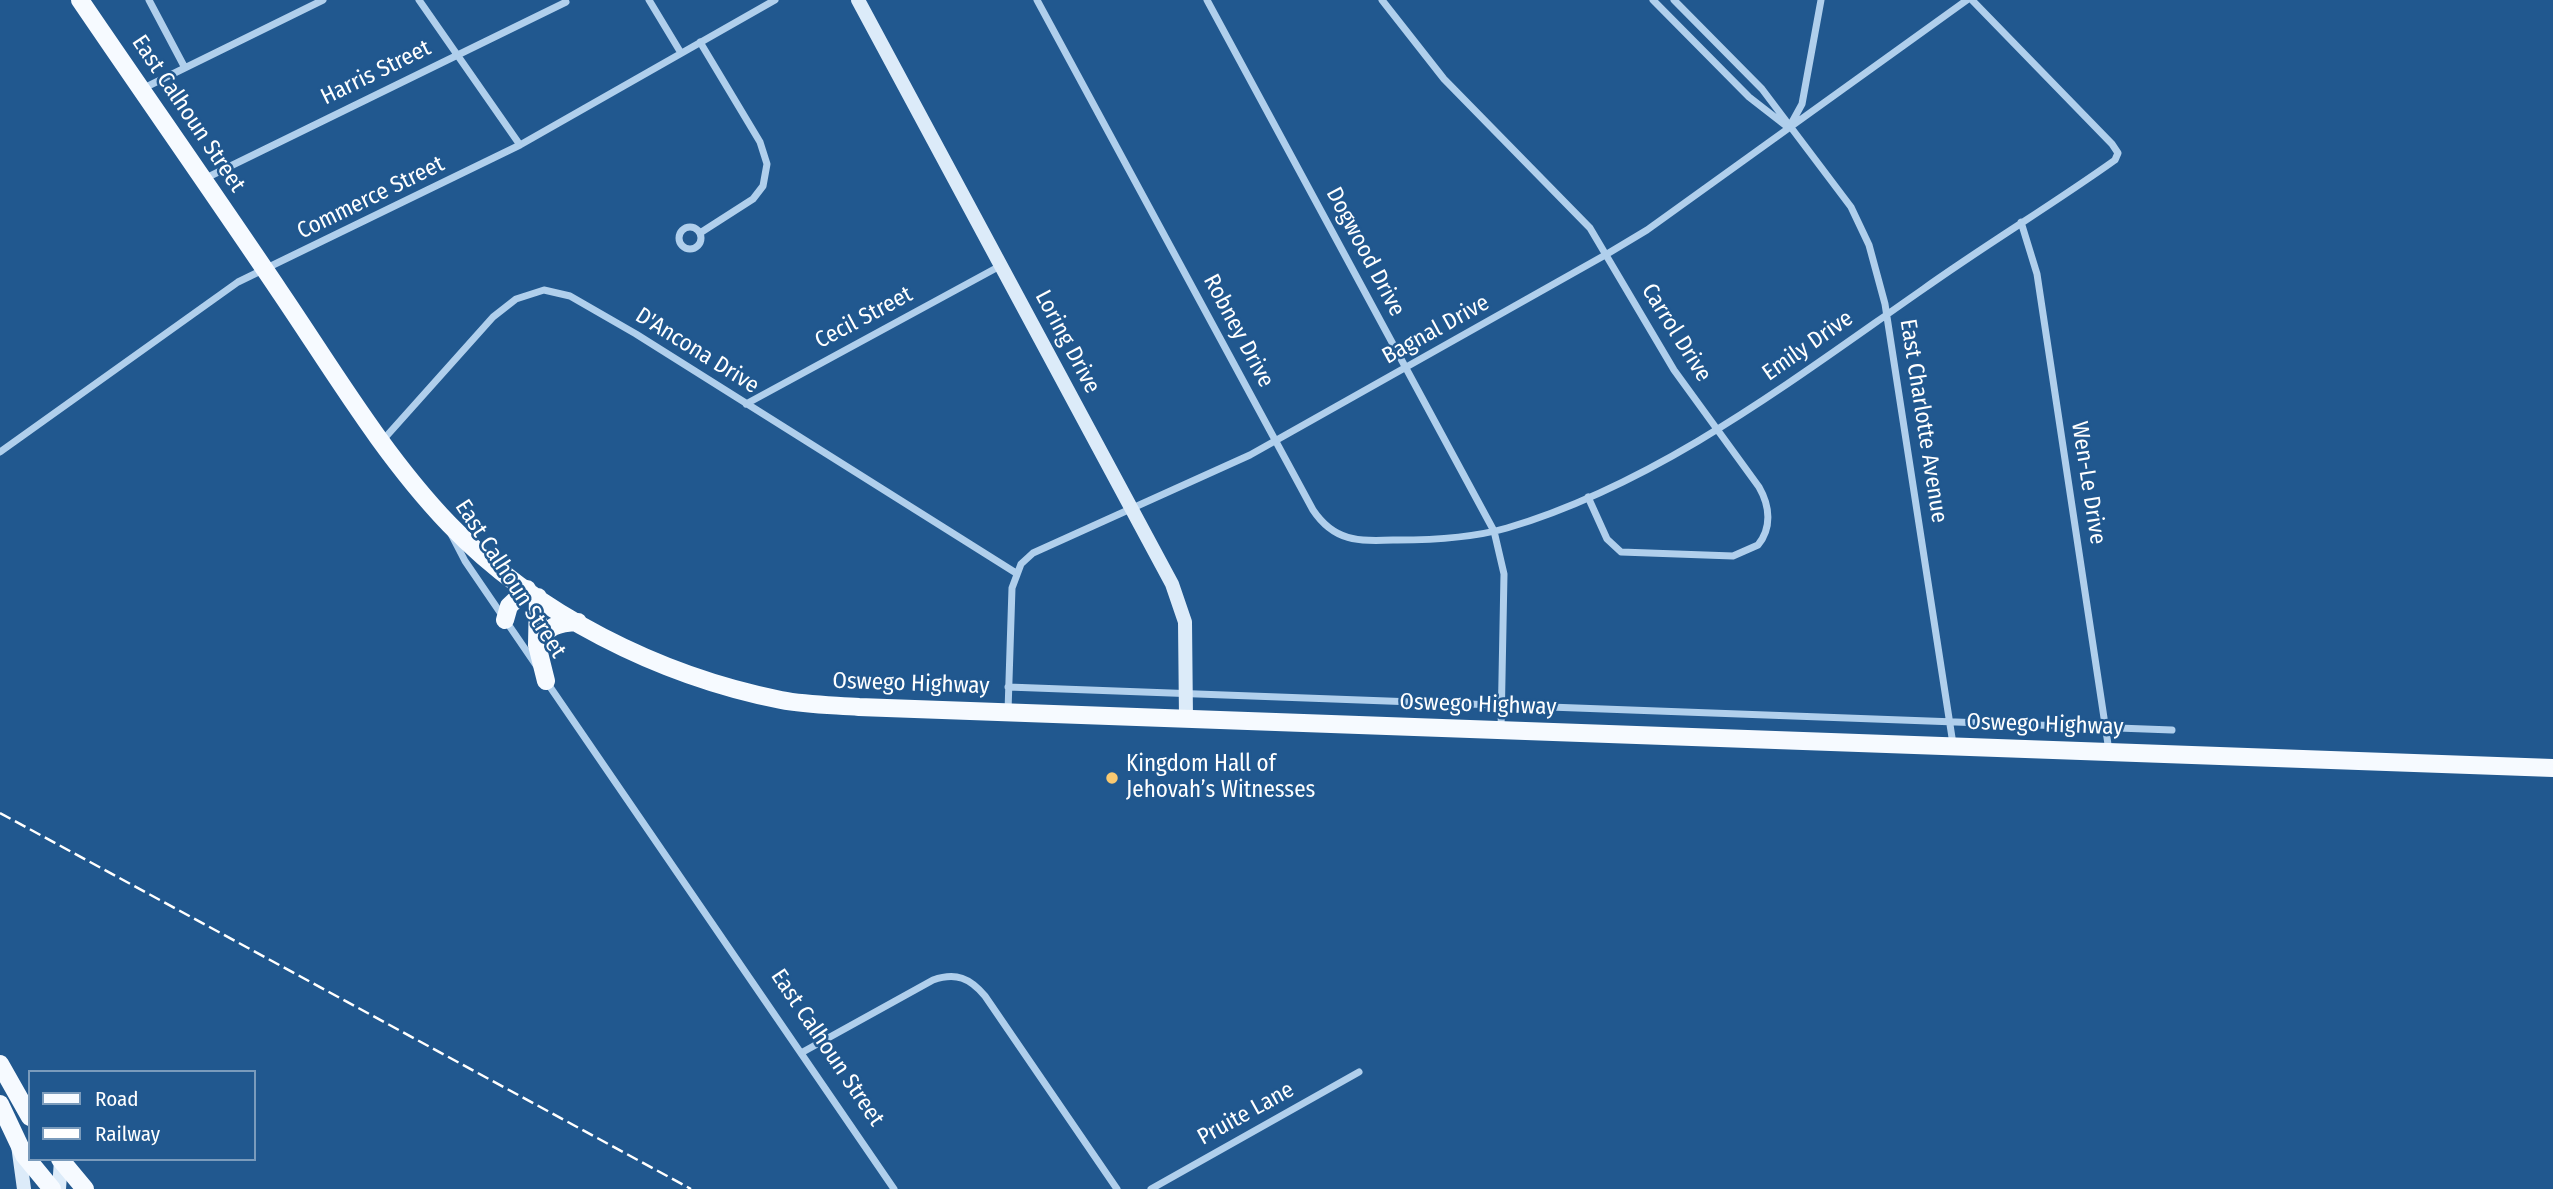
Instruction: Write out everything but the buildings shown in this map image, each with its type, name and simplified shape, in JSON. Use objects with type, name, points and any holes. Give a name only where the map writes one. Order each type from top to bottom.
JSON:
[{"type":"main road","name":"East Calhoun Street","points":[[80,0],[382,440],[450,524]]},
{"type":"main road","name":"Oswego Highway","points":[[450,524],[532,593],[578,622],[635,652],[680,670],[782,700],[859,707],[2553,768]]},
{"type":"main road","points":[[505,620],[509,606],[532,593],[537,645],[546,681]]},
{"type":"main road","points":[[537,645],[548,628],[562,622],[578,622]]},
{"type":"main road","points":[[0,1064],[28,1113]]},
{"type":"main road","points":[[0,1104],[24,1139]]},
{"type":"main road","points":[[31,1161],[34,1170],[52,1189]]},
{"type":"main road","points":[[61,1161],[85,1189]]},
{"type":"street","points":[[149,0],[184,68]]},
{"type":"street","points":[[141,89],[323,0]]},
{"type":"street","points":[[419,0],[520,145]]},
{"type":"street","points":[[649,0],[681,53]]},
{"type":"street","name":"Commerce Street","points":[[0,452],[238,282],[520,145],[775,0]]},
{"type":"street","name":"Loring Drive","points":[[859,0],[1181,604],[1187,645],[1185,718]]},
{"type":"street","name":"Robney Drive","points":[[1037,0],[1320,520],[1340,536],[1415,540],[1494,531]]},
{"type":"street","name":"Dogwood Drive","points":[[1207,0],[1494,531],[1504,574],[1501,730]]},
{"type":"street","name":"Carrol Drive","points":[[1382,0],[1436,70],[1590,228],[1674,370],[1759,487],[1767,502],[1766,534],[1749,552],[1710,557],[1621,552],[1607,539],[1588,497]]},
{"type":"street","name":"East Charlotte Avenue","points":[[1653,0],[1749,97],[1789,127]]},
{"type":"street","name":"East Charlotte Avenue","points":[[1674,0],[1762,89],[1856,216],[1875,263],[1887,314],[1953,746]]},
{"type":"street","points":[[1789,127],[1802,104],[1821,0]]},
{"type":"street","name":"Bagnal Drive","points":[[1016,573],[1026,558],[1042,548],[1214,472],[1275,440],[1647,230],[1970,0]]},
{"type":"street","name":"Emily Drive","points":[[1494,531],[1588,497],[1716,429],[1793,382],[1887,314],[2115,160],[2118,153],[1970,0]]},
{"type":"street","name":"Harris Street","points":[[203,180],[566,2]]},
{"type":"street","points":[[700,42],[760,142],[767,164],[763,186],[753,199],[700,233]]},
{"type":"street","name":"Wen-Le Drive","points":[[2021,222],[2037,274],[2109,752]]},
{"type":"street","name":"Cecil Street","points":[[746,404],[1000,266]]},
{"type":"street","name":"D'Ancona Drive","points":[[382,440],[502,308],[516,299],[544,290],[582,302],[1016,573]]},
{"type":"street","name":"East Calhoun Street","points":[[450,524],[453,542],[505,620],[894,1189]]},
{"type":"street","points":[[1008,712],[1012,588],[1016,573]]},
{"type":"street","name":"Oswego Highway","points":[[1008,687],[2172,730]]},
{"type":"street","points":[[801,1054],[933,980],[949,975],[962,977],[976,985],[985,996],[1117,1189]]},
{"type":"street","name":"Pruite Lane","points":[[1151,1189],[1359,1072]]},
{"type":"street","points":[[24,1139],[24,1189]]},
{"type":"street","points":[[58,1189],[60,1161]]},
{"type":"railway","points":[[0,813],[691,1189]]},
{"type":"place","name":"Kingdom Hall of Jehovah’s Witnesses","points":[[1112,778]]}]
